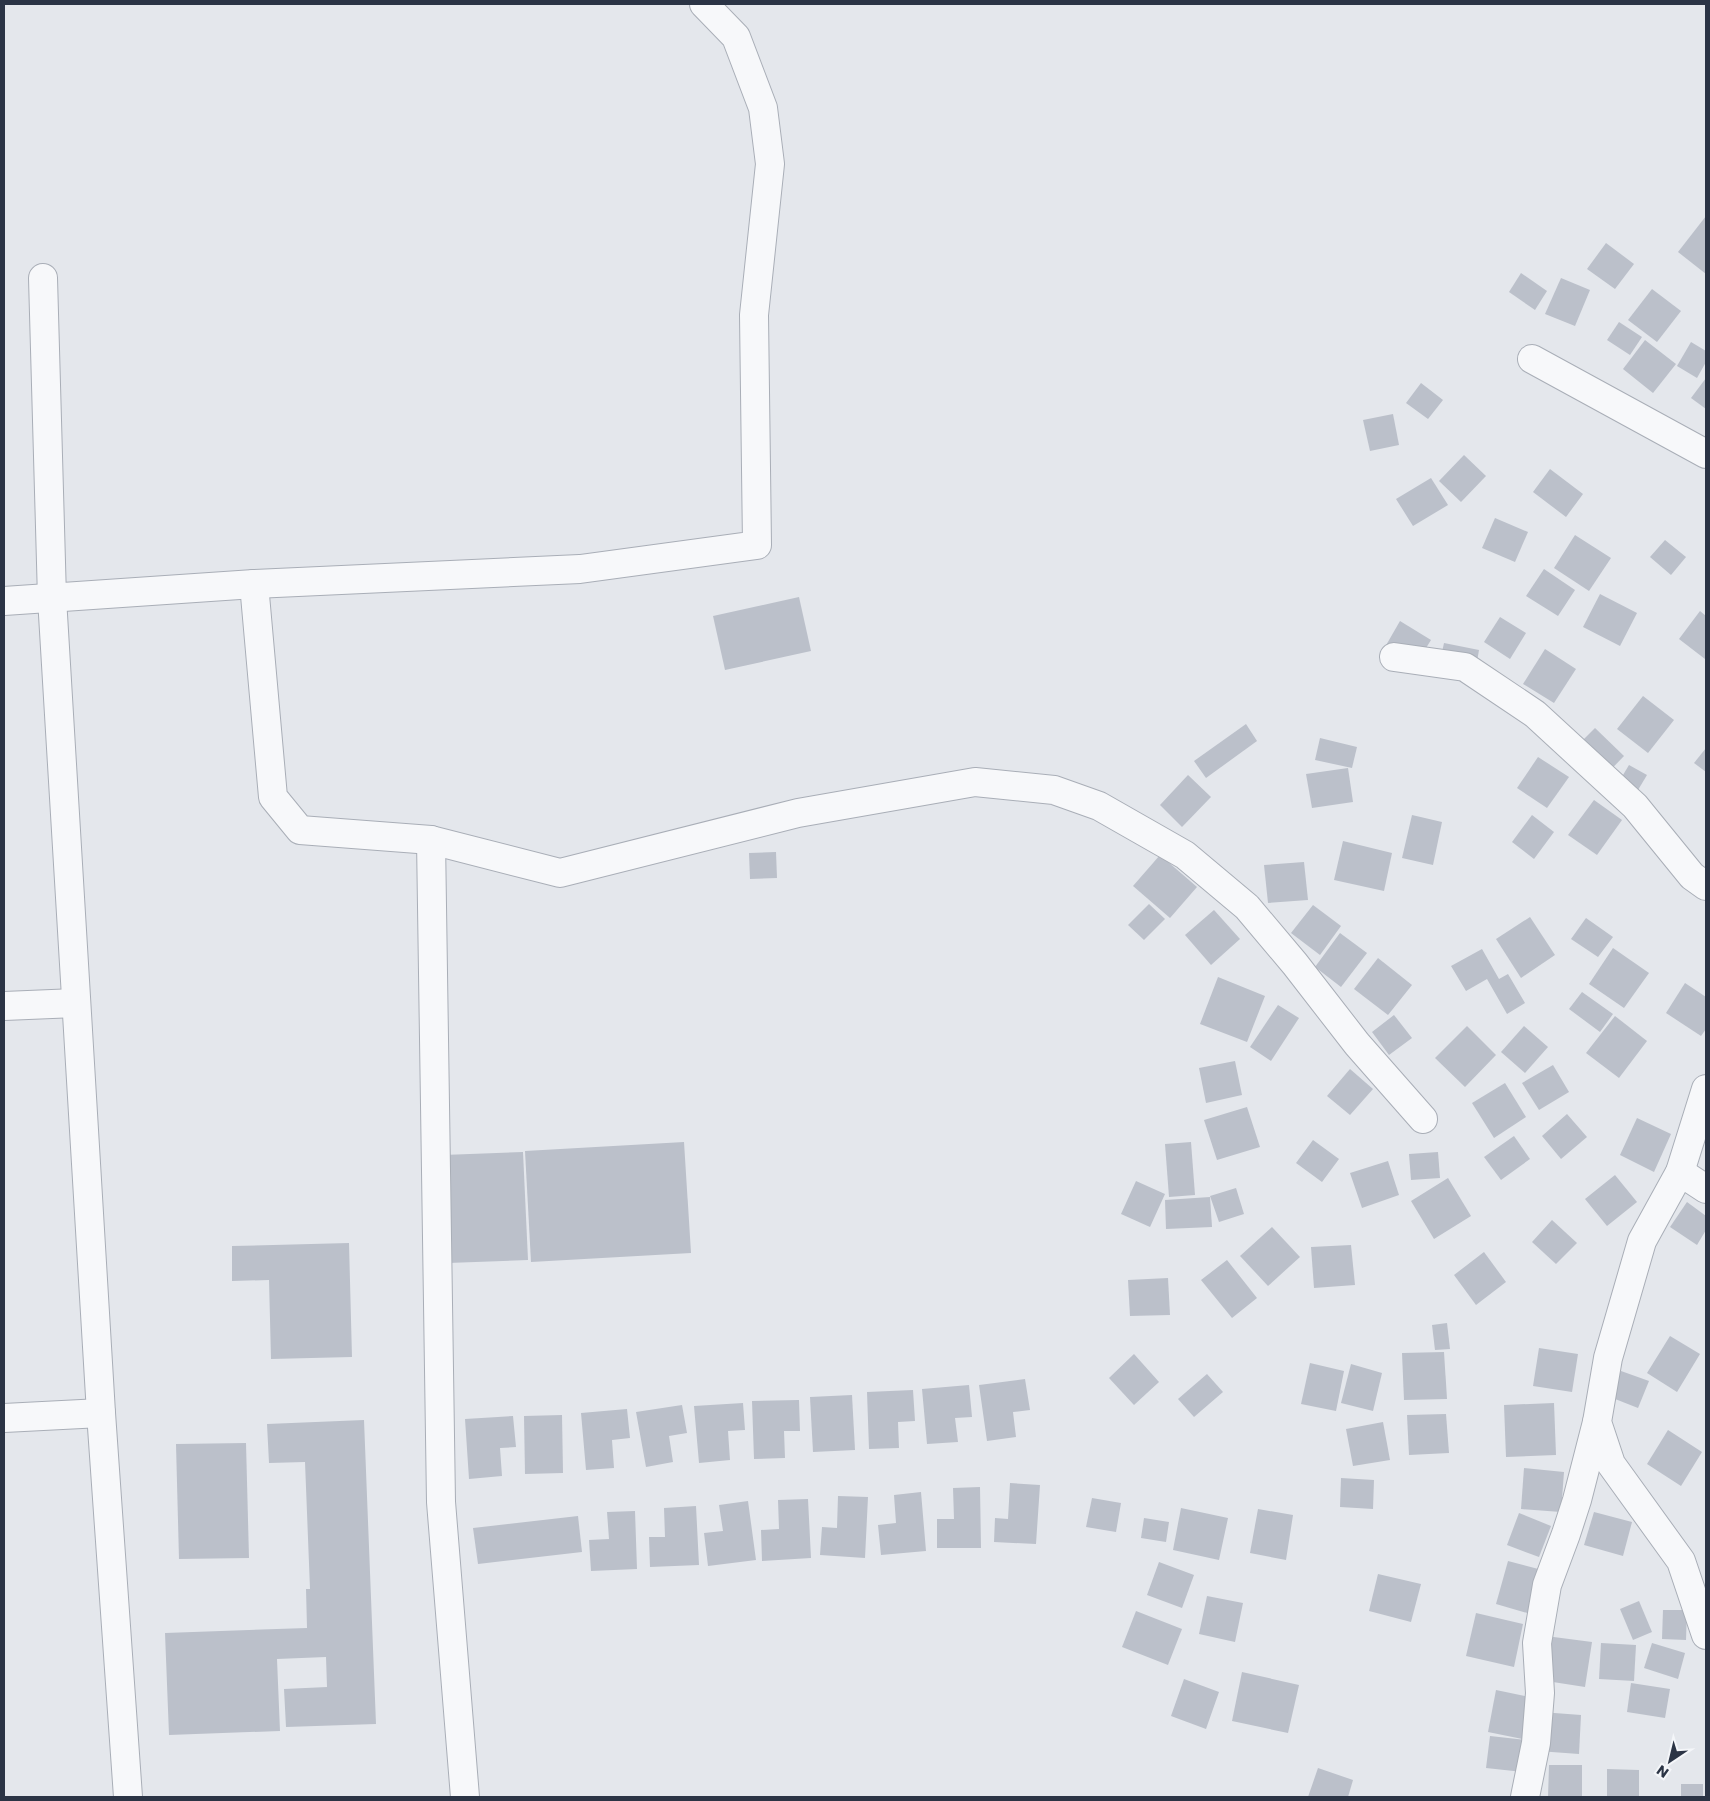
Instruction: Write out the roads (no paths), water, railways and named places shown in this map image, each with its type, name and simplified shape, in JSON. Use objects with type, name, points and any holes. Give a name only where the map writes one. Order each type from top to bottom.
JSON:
[{"type":"street","points":[[4,601],[254,584],[580,570],[757,545],[754,315],[770,164],[763,108],[736,37],[704,4]]},
{"type":"street","points":[[43,278],[52,598],[101,1412],[128,1797]]},
{"type":"street","points":[[1532,358],[1706,454]]},
{"type":"street","points":[[254,584],[273,797],[300,830],[432,840],[560,873],[798,813],[975,782],[1054,790],[1099,806],[1185,855],[1247,906],[1358,1044],[1423,1119]]},
{"type":"street","points":[[1394,658],[1464,667],[1535,714],[1635,806],[1692,876],[1706,886]]},
{"type":"street","points":[[432,840],[441,1502],[465,1797]]},
{"type":"street","points":[[4,1006],[76,1003]]},
{"type":"street","points":[[1525,1797],[1536,1743],[1540,1694],[1537,1643],[1547,1585],[1574,1509],[1597,1422],[1608,1358],[1642,1241],[1680,1172],[1706,1089]]},
{"type":"street","points":[[1680,1172],[1706,1189]]},
{"type":"street","points":[[4,1418],[101,1412]]},
{"type":"street","points":[[1597,1422],[1610,1464],[1681,1561],[1706,1635]]}]
